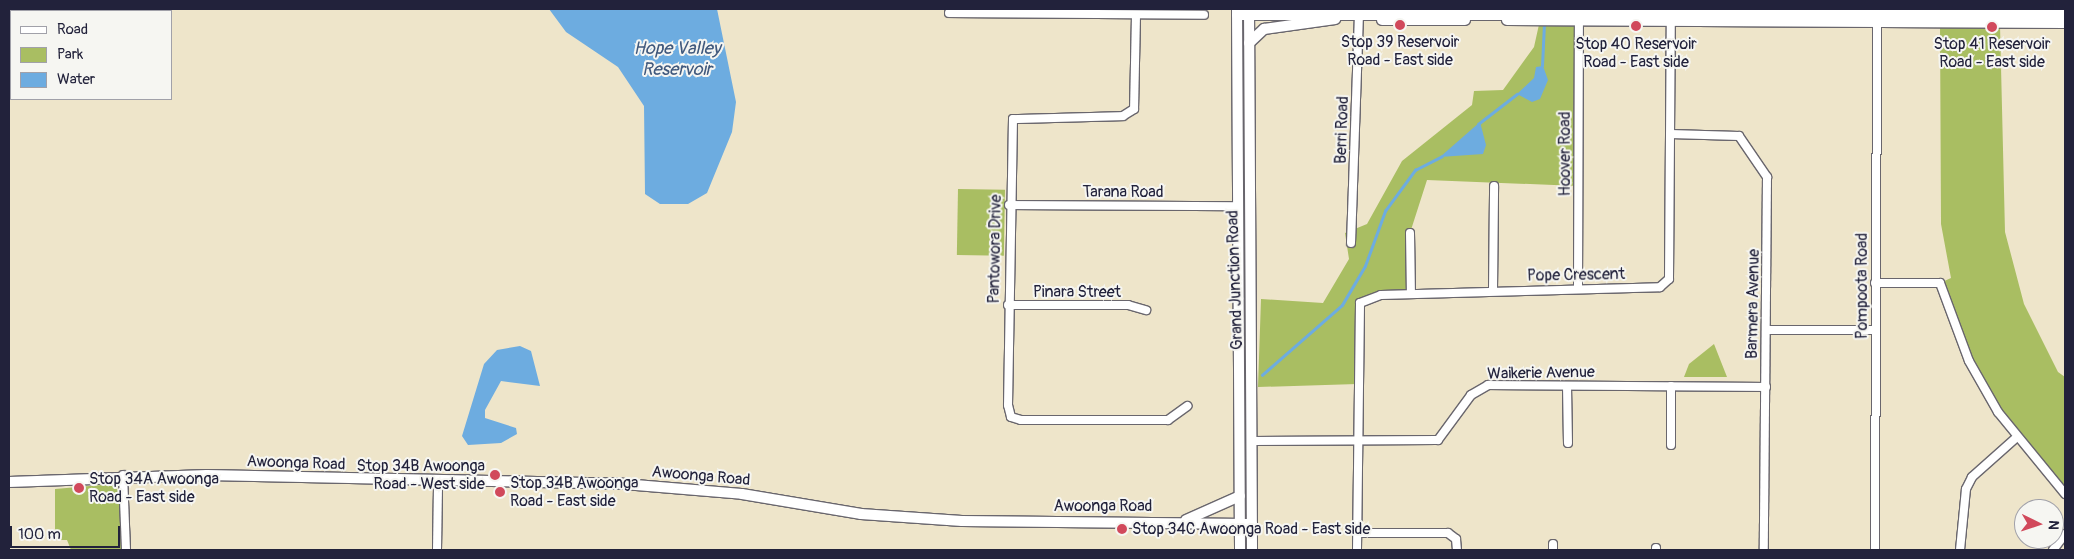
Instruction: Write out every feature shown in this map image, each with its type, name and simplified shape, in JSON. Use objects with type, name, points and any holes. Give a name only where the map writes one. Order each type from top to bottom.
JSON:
[{"type":"main road","points":[[1282,9],[1296,12]]},
{"type":"main road","points":[[1237,12],[1296,12],[1359,16],[1530,17],[1877,16],[1940,14],[2065,23]]},
{"type":"main road","name":"Grand Junction Road","points":[[1237,12],[1236,206],[1240,550]]},
{"type":"main road","points":[[1249,12],[1335,19]]},
{"type":"main road","name":"Grand Junction Road","points":[[1249,12],[1247,176],[1252,550]]},
{"type":"main road","points":[[1998,18],[2065,15]]},
{"type":"main road","points":[[1249,43],[1264,29],[1359,16]]},
{"type":"main road","points":[[1247,176],[1236,206],[1248,224]]},
{"type":"main road","name":"Awoonga Road","points":[[9,482],[123,475],[624,484],[742,494],[861,514],[962,521],[1252,524]]},
{"type":"main road","points":[[1181,522],[1240,496]]},
{"type":"street","points":[[949,13],[1204,15]]},
{"type":"street","name":"Pantowora Drive","points":[[1136,14],[1134,109],[1123,116],[1013,119],[1009,205],[1008,305],[1011,417],[1168,420],[1188,406]]},
{"type":"street","name":"Berri Road","points":[[1351,243],[1359,16]]},
{"type":"street","name":"Pompoota Road","points":[[1875,550],[1877,16]]},
{"type":"street","name":"Hoover Road","points":[[1578,287],[1579,17]]},
{"type":"street","name":"Pope Crescent","points":[[1357,440],[1360,303],[1369,297],[1493,290],[1666,285],[1670,269],[1671,17]]},
{"type":"street","name":"Barmera Avenue","points":[[1670,134],[1739,136],[1763,166],[1768,189],[1764,550]]},
{"type":"street","points":[[1493,290],[1494,186]]},
{"type":"street","name":"Tarana Road","points":[[1009,205],[1236,206]]},
{"type":"street","points":[[1410,233],[1411,294]]},
{"type":"street","points":[[1875,283],[1940,283],[1970,361],[2016,438],[2065,494]]},
{"type":"street","name":"Pinara Street","points":[[1008,305],[1128,306],[1146,310]]},
{"type":"street","points":[[1767,330],[1875,330]]},
{"type":"street","name":"Waikerie Avenue","points":[[1252,441],[1438,440],[1471,395],[1488,385],[1766,387]]},
{"type":"street","points":[[1567,386],[1568,443]]},
{"type":"street","points":[[1670,386],[1671,444]]},
{"type":"street","points":[[1960,550],[1966,489],[1972,477],[2016,438]]},
{"type":"street","points":[[1357,440],[1357,550]]},
{"type":"street","points":[[123,475],[126,550]]},
{"type":"street","points":[[437,550],[438,482]]},
{"type":"street","points":[[1357,533],[1448,533],[1456,539],[1457,550]]},
{"type":"street","points":[[2053,550],[2065,534]]},
{"type":"green space","points":[[1540,20],[1579,20],[1578,186],[1427,180],[1410,233],[1411,294],[1369,297],[1360,303],[1357,384],[1258,387],[1261,299],[1323,303],[1349,259],[1345,233],[1367,224],[1402,161],[1472,105],[1474,91],[1503,90],[1534,47]]},
{"type":"green space","points":[[1940,24],[2000,25],[2005,232],[2024,304],[2058,372],[2065,377],[2065,486],[2020,438],[1969,361],[1940,283],[1951,278],[1941,224]]},
{"type":"green space","points":[[958,189],[1005,190],[1004,256],[957,255]]},
{"type":"green space","points":[[1714,344],[1727,377],[1684,377],[1689,364]]},
{"type":"green space","points":[[113,484],[122,496],[121,550],[71,550],[67,540],[55,540],[55,489]]},
{"type":"water","name":"Hope Valley Reservoir","points":[[549,9],[717,9],[736,102],[732,132],[707,193],[688,204],[660,204],[645,194],[644,106],[618,67],[566,32]]},
{"type":"water","points":[[1543,66],[1548,80],[1540,99],[1532,102],[1517,94],[1534,78],[1536,67]]},
{"type":"water","points":[[1480,122],[1486,145],[1483,154],[1440,157]]},
{"type":"water","points":[[520,346],[531,351],[540,386],[501,381],[485,410],[485,418],[516,428],[517,434],[501,443],[468,445],[462,436],[484,364],[497,350]]},
{"type":"waterway","points":[[1542,66],[1544,23]]},
{"type":"waterway","points":[[1478,124],[1517,94]]},
{"type":"waterway","points":[[1262,375],[1342,305],[1365,266],[1385,211],[1415,170],[1442,156]]},
{"type":"place","name":"Stop 39 Reservoir Road - East side","points":[[1400,25]]},
{"type":"place","name":"Stop 40 Reservoir Road - East side","points":[[1636,26]]},
{"type":"place","name":"Stop 41 Reservoir Road - East side","points":[[1992,27]]},
{"type":"place","name":"Stop 34B Awoonga Road - West side","points":[[495,475]]},
{"type":"place","name":"Stop 34A Awoonga Road - East side","points":[[79,488]]},
{"type":"place","name":"Stop 34B Awoonga Road - East side","points":[[500,492]]},
{"type":"place","name":"Stop 34C Awoonga Road - East side","points":[[1122,529]]}]
